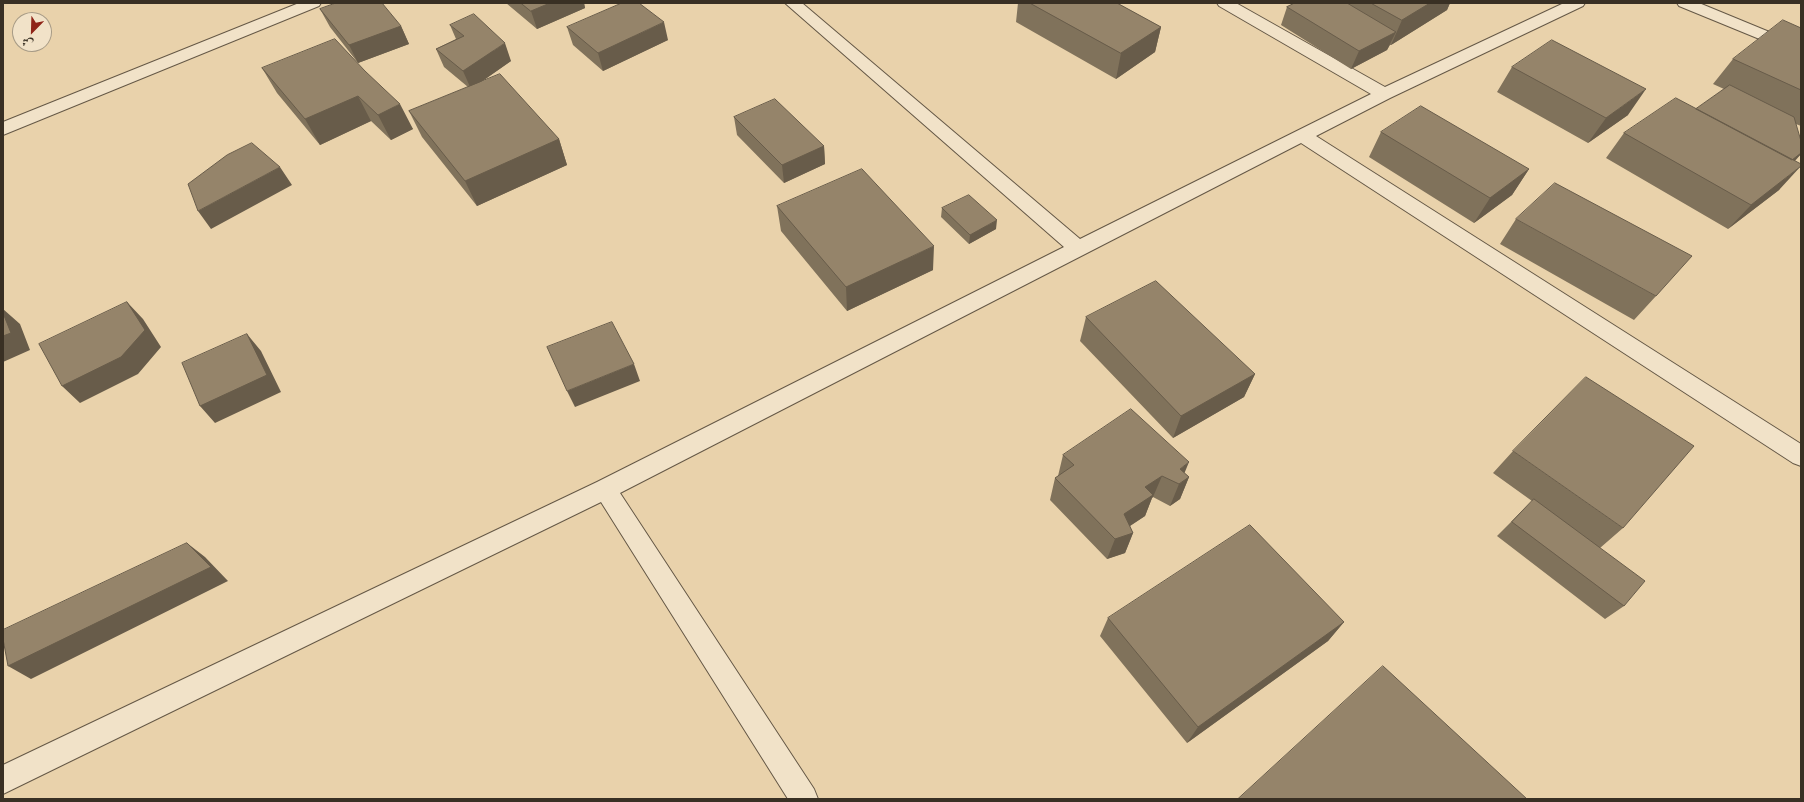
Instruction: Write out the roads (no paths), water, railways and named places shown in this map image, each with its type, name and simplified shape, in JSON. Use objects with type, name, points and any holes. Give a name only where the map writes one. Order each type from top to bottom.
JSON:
[{"type":"street","points":[[3,129],[313,3]]},
{"type":"street","points":[[793,3],[1079,248]]},
{"type":"street","points":[[1225,3],[1384,94]]},
{"type":"street","points":[[3,780],[605,489],[1384,94],[1577,3]]},
{"type":"street","points":[[1684,3],[1801,51]]},
{"type":"street","points":[[1302,136],[1801,456]]},
{"type":"street","points":[[605,489],[804,799]]}]
